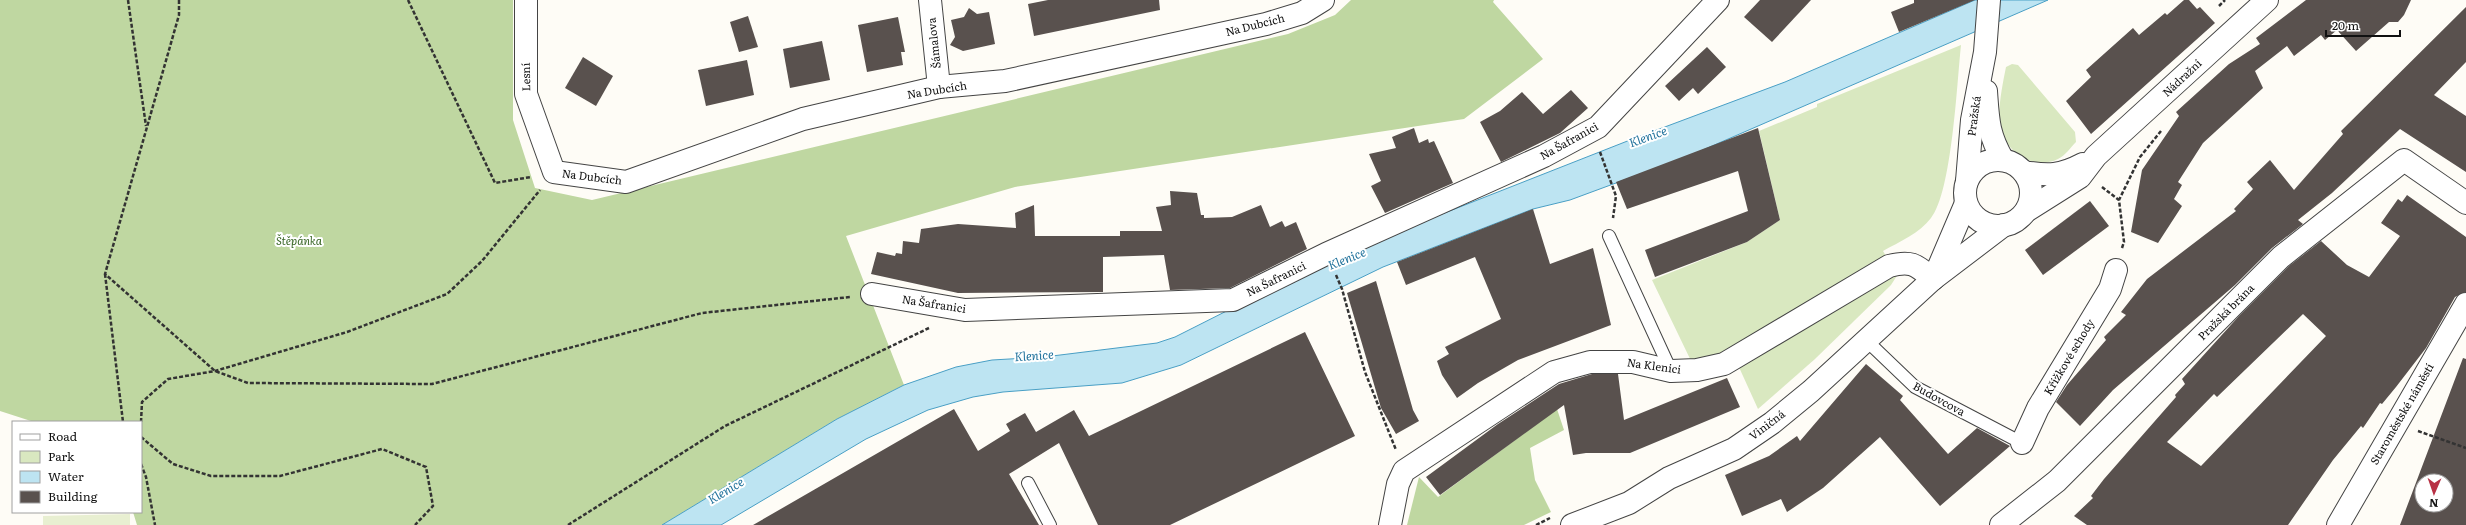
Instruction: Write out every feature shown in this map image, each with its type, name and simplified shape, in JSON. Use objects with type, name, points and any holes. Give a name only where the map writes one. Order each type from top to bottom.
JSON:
[{"type":"street","name":"Lesní","points":[[526,0],[526,94],[554,172]]},
{"type":"street","name":"Šámalova","points":[[930,0],[939,87]]},
{"type":"street","name":"Na Dubcích","points":[[554,172],[626,182],[803,119],[939,87],[1005,81],[1266,24],[1302,13],[1323,0]]},
{"type":"street","name":"Na Šafranici","points":[[872,294],[965,310],[1233,300],[1326,254],[1544,156],[1598,126],[1718,0]]},
{"type":"street","name":"Pražská","points":[[1967,192],[1972,120],[1985,52],[1989,0]]},
{"type":"street","name":"Nádražní","points":[[2026,211],[2080,177],[2096,156],[2267,0]]},
{"type":"street","name":"Pražská","points":[[1985,52],[1988,121],[1992,141],[2003,160]]},
{"type":"street","name":"Nádražní","points":[[2024,172],[2050,176],[2069,171],[2096,156]]},
{"type":"street","points":[[2003,160],[2015,164],[2024,172],[2031,192],[2026,211],[2016,220],[2004,225],[1992,225],[1981,221],[1972,213],[1967,192],[1975,169],[1988,161],[2003,160]]},
{"type":"street","name":"Pražská brána","points":[[2001,525],[2057,481],[2281,257],[2404,160],[2466,202]]},
{"type":"street","name":"Viničná","points":[[1933,279],[1967,192]]},
{"type":"street","name":"Viničná","points":[[1572,525],[1629,503],[1669,478],[1734,449],[1800,400],[1933,279],[2004,225]]},
{"type":"street","name":"Na Klenici","points":[[1404,471],[1554,372],[1598,362],[1633,362],[1671,371],[1697,370],[1724,364],[1889,266],[1903,262],[1916,265],[1933,279]]},
{"type":"street","name":"Křížkové schody","points":[[2022,444],[2038,408],[2110,289],[2116,270]]},
{"type":"street","name":"Staroměstské náměstí","points":[[2338,525],[2466,304]]},
{"type":"street","points":[[1390,525],[1398,484],[1404,471]]},
{"type":"street","points":[[1614,525],[1629,503]]},
{"type":"lane","points":[[1609,236],[1671,371]]},
{"type":"lane","name":"Budovcova","points":[[1866,341],[1915,387],[2022,444]]},
{"type":"lane","points":[[1028,484],[1050,525]]},
{"type":"path","points":[[128,0],[147,128]]},
{"type":"path","points":[[123,421],[105,274],[179,15],[179,0]]},
{"type":"path","points":[[408,0],[495,183],[554,172]]},
{"type":"path","points":[[2219,6],[2224,0]]},
{"type":"path","points":[[2124,242],[2119,200],[2140,157],[2158,135]]},
{"type":"path","points":[[1599,150],[1616,196],[1609,236]]},
{"type":"path","points":[[141,421],[142,402],[168,379],[215,371],[347,332],[447,294],[482,260],[554,172]]},
{"type":"path","points":[[2110,195],[2119,200]]},
{"type":"path","points":[[105,274],[215,371],[248,383],[432,384],[702,313],[872,294]]},
{"type":"path","points":[[1342,289],[1365,372],[1404,471]]},
{"type":"path","points":[[568,525],[725,426],[930,327]]},
{"type":"path","points":[[2397,424],[2466,448]]},
{"type":"path","points":[[142,438],[173,464],[211,476],[280,476],[382,449],[426,467],[433,506],[416,525]]},
{"type":"path","points":[[142,467],[146,477],[155,525]]},
{"type":"green space","name":"Štěpánka","points":[[0,0],[513,0],[513,120],[535,188],[592,200],[1288,34],[1335,15],[1351,0],[1494,0],[1493,2],[1543,59],[1464,119],[1015,187],[846,236],[904,385],[837,419],[662,525],[137,525],[133,513],[142,513],[142,421],[31,421],[0,411]]},
{"type":"green space","points":[[1961,45],[1949,162],[1938,205],[1931,218],[1915,233],[1883,251],[1886,256],[1720,357],[1693,365],[1652,280],[1747,242],[1780,220],[1759,131],[1817,107],[1817,104]]},
{"type":"green space","points":[[2012,64],[2018,65],[2075,132],[2076,142],[2061,158],[2049,162],[2039,163],[2030,161],[2014,151],[2003,135],[1999,120],[2001,96],[2006,67]]},
{"type":"green space","points":[[1898,274],[1891,285],[1815,359],[1758,409],[1738,365],[1792,332]]},
{"type":"green space","points":[[1557,409],[1564,430],[1530,448],[1535,480],[1551,512],[1524,525],[1407,525],[1419,477],[1438,497]]},
{"type":"green space","points":[[130,514],[130,525],[43,525],[43,516]]},
{"type":"water","name":"Klenice","points":[[1975,0],[2048,0],[1689,156],[1570,200],[1533,209],[1383,267],[1181,365],[1122,383],[1003,392],[973,397],[928,410],[866,439],[721,525],[662,525],[837,419],[904,385],[956,367],[992,360],[1044,357],[1157,343],[1175,337],[1302,273],[1414,225],[1630,140],[1785,82]]},
{"type":"building","points":[[1048,0],[1159,0],[1160,10],[1034,36],[1028,4]]},
{"type":"building","points":[[1760,0],[1811,0],[1772,42],[1744,17]]},
{"type":"building","points":[[1914,0],[1975,0],[1899,32],[1891,12],[1914,3]]},
{"type":"building","points":[[2184,0],[2189,0],[2197,9],[2200,7],[2215,23],[2091,134],[2066,101],[2091,77],[2086,70],[2133,28],[2139,35],[2165,13],[2167,15]]},
{"type":"building","points":[[2306,0],[2411,0],[2404,15],[2398,22],[2389,22],[2356,51],[2337,30],[2325,40],[2321,35],[2294,56],[2287,46],[2255,71],[2263,88],[2203,143],[2178,182],[2182,185],[2174,199],[2182,206],[2158,243],[2131,232],[2142,170],[2179,116],[2176,112],[2229,64],[2260,44],[2256,38]]},
{"type":"building","points":[[2466,7],[2466,62],[2434,95],[2466,116],[2466,172],[2400,129],[2332,193],[2298,220],[2303,224],[2272,248],[2235,285],[2113,390],[2080,426],[2056,402],[2067,385],[2106,340],[2104,337],[2126,315],[2121,312],[2147,279],[2236,211],[2234,209],[2253,189],[2247,182],[2270,160],[2294,190],[2343,134],[2341,131]]},
{"type":"building","points":[[969,8],[977,14],[989,12],[995,44],[963,51],[950,45],[955,37],[951,20],[964,17]]},
{"type":"building","points":[[748,16],[758,47],[739,52],[730,22]]},
{"type":"building","points":[[898,17],[905,52],[901,52],[903,65],[867,72],[858,25]]},
{"type":"building","points":[[822,41],[830,80],[790,88],[783,49]]},
{"type":"building","points":[[1707,47],[1726,67],[1698,94],[1693,88],[1679,101],[1665,86]]},
{"type":"building","points":[[583,57],[613,76],[596,106],[565,88]]},
{"type":"building","points":[[747,60],[754,95],[706,106],[698,70]]},
{"type":"building","points":[[1571,90],[1588,108],[1560,133],[1501,162],[1480,122],[1500,111],[1522,92],[1543,114]]},
{"type":"building","points":[[1414,128],[1419,143],[1428,139],[1429,143],[1434,141],[1453,183],[1385,213],[1371,186],[1381,181],[1369,154],[1396,148],[1392,137]]},
{"type":"building","points":[[1758,128],[1780,220],[1747,242],[1655,277],[1645,250],[1748,211],[1738,171],[1627,209],[1616,182]]},
{"type":"building","points":[[1170,191],[1197,193],[1201,215],[1204,215],[1204,218],[1232,217],[1261,205],[1270,227],[1282,221],[1285,227],[1296,222],[1307,249],[1230,288],[1170,290],[1164,255],[1103,257],[1103,292],[958,293],[871,274],[877,252],[895,256],[896,253],[902,254],[903,241],[919,243],[921,229],[958,224],[1016,228],[1015,213],[1034,205],[1035,236],[1120,236],[1120,231],[1162,231],[1156,207],[1171,205]]},
{"type":"building","points":[[2407,195],[2466,237],[2466,292],[2455,297],[2426,348],[2382,404],[2380,403],[2363,428],[2361,426],[2333,460],[2288,525],[2087,525],[2074,516],[2093,498],[2091,496],[2104,479],[2176,397],[2175,395],[2185,384],[2182,379],[2239,316],[2289,266],[2321,241],[2347,265],[2369,277],[2400,236],[2381,223],[2398,199],[2402,202]],"holes":[[[2303,314],[2326,336],[2201,466],[2167,442],[2214,394],[2217,397]]]},
{"type":"building","points":[[2090,201],[2109,226],[2043,275],[2025,250]]},
{"type":"building","points":[[1533,209],[1550,264],[1593,248],[1611,325],[1518,360],[1478,383],[1457,398],[1442,375],[1437,361],[1449,354],[1445,347],[1501,319],[1475,257],[1406,285],[1397,262]]},
{"type":"building","points":[[1376,281],[1413,410],[1419,421],[1396,434],[1381,408],[1347,293]]},
{"type":"building","points":[[1305,332],[1355,436],[1170,525],[1098,525],[1059,443],[1009,474],[1039,525],[753,525],[954,409],[978,451],[1010,431],[1006,424],[1025,413],[1036,432],[1074,410],[1089,436]]},
{"type":"building","points":[[2463,358],[2466,359],[2466,525],[2400,525],[2414,488],[2414,513],[2454,513],[2454,473],[2420,473]]},
{"type":"building","points":[[1866,364],[1903,396],[1900,400],[1948,454],[1977,428],[2010,446],[1940,506],[1880,437],[1823,488],[1787,512],[1781,499],[1742,516],[1725,475],[1769,456],[1797,436],[1800,441]]},
{"type":"building","points":[[1592,374],[1618,374],[1624,420],[1727,378],[1740,407],[1630,453],[1586,453],[1573,455],[1564,405],[1440,495],[1426,477],[1498,424],[1559,384]]}]
